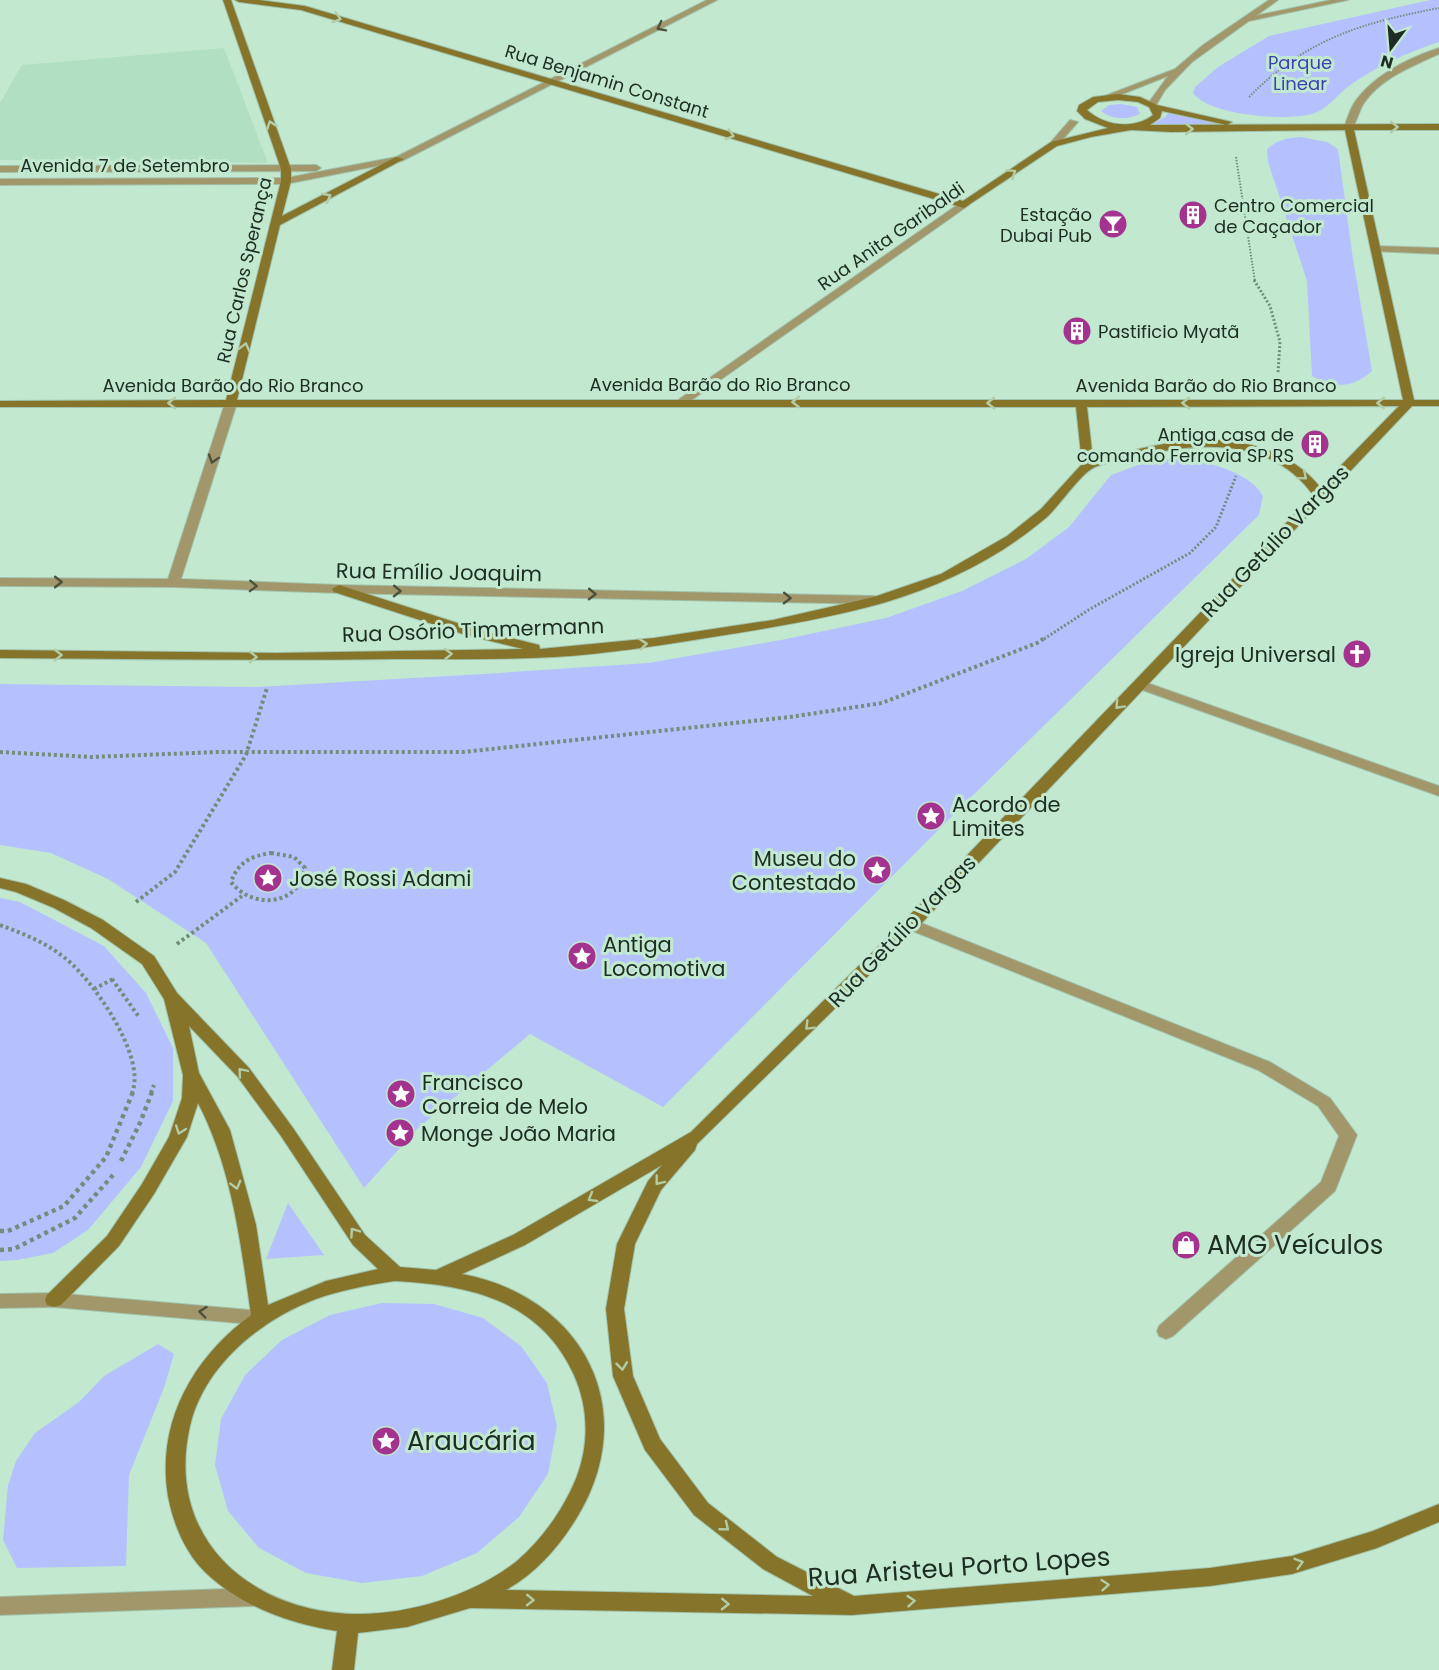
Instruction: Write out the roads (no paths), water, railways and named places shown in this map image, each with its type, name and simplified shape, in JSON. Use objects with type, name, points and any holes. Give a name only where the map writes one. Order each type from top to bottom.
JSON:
[{"type":"main road","name":"Rua Carlos Sperança","points":[[227,0],[286,169],[286,181],[231,403]]},
{"type":"main road","name":"Rua Benjamin Constant","points":[[239,0],[302,8],[964,206]]},
{"type":"main road","points":[[1244,126],[1153,106],[1130,98],[1107,97],[1088,102],[1082,107],[1086,116],[1104,124],[1131,127],[1439,127]]},
{"type":"main road","points":[[1131,127],[1154,120],[1158,112],[1153,106]]},
{"type":"main road","name":"Rua Anita Garibaldi","points":[[964,206],[1054,144],[1090,134],[1131,127]]},
{"type":"main road","points":[[1349,128],[1409,404]]},
{"type":"main road","points":[[275,224],[399,159]]},
{"type":"main road","name":"Avenida Barão do Rio Branco","points":[[0,404],[682,402],[1439,404]]},
{"type":"main road","points":[[1081,403],[1088,465],[1186,442],[1236,443],[1266,452],[1308,477],[1318,495]]},
{"type":"main road","name":"Rua Getúlio Vargas","points":[[440,1276],[519,1240],[697,1136],[911,924],[1318,495],[1409,404]]},
{"type":"main road","name":"Rua Osório Timmermann","points":[[0,654],[276,657],[554,653],[654,642],[762,626],[878,600],[946,577],[1011,539],[1045,512],[1088,465]]},
{"type":"main road","points":[[339,590],[471,632],[554,653]]},
{"type":"main road","points":[[0,883],[21,888],[59,904],[97,924],[148,960],[171,997],[243,1072],[287,1132],[359,1240],[395,1274]]},
{"type":"main road","points":[[54,1300],[112,1241],[148,1189],[178,1137],[191,1098],[191,1073],[182,1030],[171,997]]},
{"type":"main road","points":[[191,1073],[221,1130],[246,1225],[261,1318]]},
{"type":"main road","points":[[697,1136],[654,1186],[626,1244],[615,1309],[623,1376],[652,1444],[701,1509],[770,1563],[852,1606]]},
{"type":"main road","points":[[395,1274],[440,1276],[490,1289],[534,1312],[568,1345],[589,1385],[596,1432],[587,1479],[562,1526],[523,1567],[472,1599],[412,1618],[349,1623],[299,1614],[254,1597],[212,1566],[186,1526],[174,1481],[176,1435],[193,1390],[222,1351],[261,1318],[314,1292],[348,1281],[395,1274]]},
{"type":"main road","name":"Rua Aristeu Porto Lopes","points":[[472,1599],[852,1606],[1210,1577],[1292,1566],[1377,1539],[1439,1513]]},
{"type":"main road","points":[[343,1670],[349,1623]]},
{"type":"street","points":[[399,159],[712,0]]},
{"type":"street","points":[[1107,97],[1176,70],[1274,0]]},
{"type":"street","points":[[1249,18],[1344,0]]},
{"type":"street","points":[[1349,128],[1358,105],[1381,81],[1411,63],[1439,51]]},
{"type":"street","points":[[1153,106],[1158,93],[1176,70]]},
{"type":"street","points":[[1054,144],[1073,122]]},
{"type":"street","name":"Avenida 7 de Setembro","points":[[0,169],[286,169],[399,159]]},
{"type":"street","name":"Avenida 7 de Setembro","points":[[0,182],[286,181],[399,159]]},
{"type":"street","name":"Rua Anita Garibaldi","points":[[682,402],[964,206]]},
{"type":"street","points":[[1376,249],[1439,251]]},
{"type":"street","name":"Rua Carlos Sperança","points":[[173,583],[231,403]]},
{"type":"street","name":"Rua Emílio Joaquim","points":[[0,582],[173,583],[339,590],[878,600]]},
{"type":"street","points":[[1139,684],[1439,791]]},
{"type":"street","points":[[911,924],[1264,1066],[1324,1102],[1348,1135],[1329,1186],[1166,1331]]},
{"type":"street","points":[[0,1301],[54,1300],[261,1318]]},
{"type":"street","points":[[0,1606],[254,1597]]},
{"type":"place","name":"Centro Comercial de Caçador","points":[[1193,215]]},
{"type":"place","name":"Estação Dubai Pub","points":[[1113,224]]},
{"type":"place","name":"Pastificio Myatã","points":[[1077,331]]},
{"type":"place","name":"Antiga casa de comando Ferrovia SP RS","points":[[1315,444]]},
{"type":"place","name":"Igreja Universal","points":[[1357,654]]},
{"type":"place","name":"Acordo de Limites","points":[[931,816]]},
{"type":"place","name":"Museu do Contestado","points":[[877,870]]},
{"type":"place","name":"José Rossi Adami","points":[[268,878]]},
{"type":"place","name":"Antiga Locomotiva","points":[[582,956]]},
{"type":"place","name":"Francisco Correia de Melo","points":[[401,1094]]},
{"type":"place","name":"Monge João Maria","points":[[400,1133]]},
{"type":"place","name":"AMG Veículos","points":[[1186,1245]]},
{"type":"place","name":"Araucária","points":[[386,1441]]},
{"type":"park label","name":"Parque Linear","points":[[1300,72]]}]
